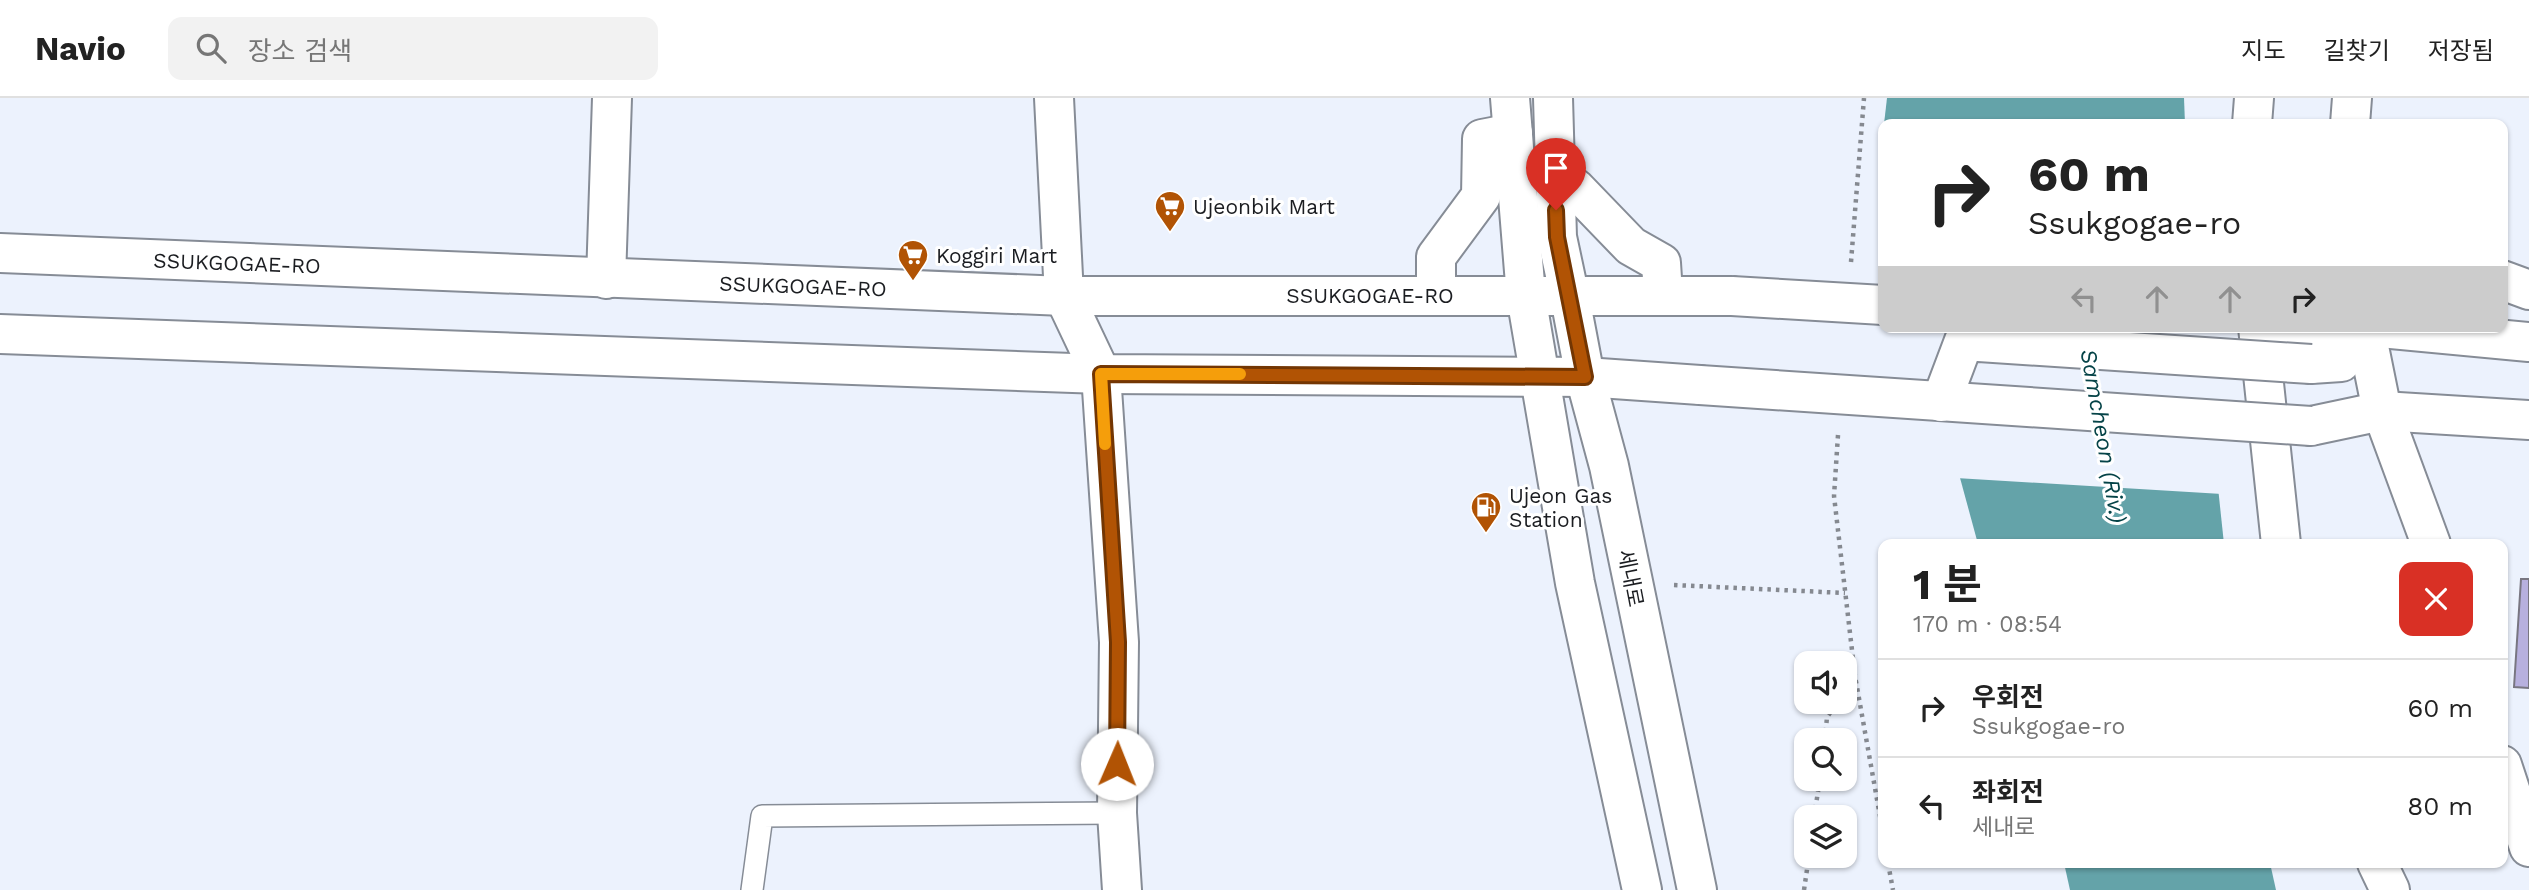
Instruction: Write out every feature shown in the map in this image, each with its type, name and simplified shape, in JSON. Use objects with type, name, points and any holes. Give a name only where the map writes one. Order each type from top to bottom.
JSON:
[{"type":"street","points":[[606,279],[612,98]]},
{"type":"street","points":[[1054,98],[1064,296],[1101,374],[1118,642],[1117,813],[1122,890]]},
{"type":"street","name":"세내로","points":[[1553,98],[1557,237],[1585,377],[1609,466],[1697,890]]},
{"type":"street","points":[[2252,119],[2254,98]]},
{"type":"street","points":[[2350,119],[2352,98]]},
{"type":"street","points":[[1436,294],[1436,257],[1481,195],[1482,139],[1512,116]]},
{"type":"street","points":[[1512,116],[1526,296],[1539,376],[1575,583],[1642,890]]},
{"type":"street","points":[[1555,183],[1575,188],[1631,246],[1661,263],[1663,294]]},
{"type":"street","name":"SSUKGOGAE-RO","points":[[0,253],[1064,296],[1436,294],[1570,298],[1663,294],[1878,305]]},
{"type":"street","points":[[2508,282],[2529,290]]},
{"type":"street","points":[[2260,333],[2280,539]]},
{"type":"street","points":[[2275,333],[2341,362],[2360,333]]},
{"type":"street","points":[[1941,402],[1965,341],[2312,347],[2344,333]]},
{"type":"street","points":[[2365,333],[2382,411],[2429,539]]},
{"type":"street","points":[[2434,333],[2529,342]]},
{"type":"street","points":[[0,334],[1101,374],[1585,377],[2311,426],[2382,411],[2529,420]]},
{"type":"street","points":[[2508,783],[2529,847]]},
{"type":"street","points":[[2379,868],[2390,890]]},
{"type":"lane","points":[[752,890],[762,816],[1117,813]]},
{"type":"path","points":[[1834,496],[1852,651]]},
{"type":"path","points":[[1670,584],[1845,593]]},
{"type":"path","points":[[1857,687],[1878,805]]},
{"type":"path","points":[[1804,890],[1807,868]]},
{"type":"path","points":[[1889,868],[1893,890]]},
{"type":"water","points":[[1887,98],[2184,98],[2185,119],[1885,119]]},
{"type":"water","name":"Samcheon (Riv.)","points":[[1921,333],[2202,333],[2223,539],[1977,539]]},
{"type":"water","points":[[2065,868],[2271,868],[2276,890],[2070,890]]},
{"type":"pier","points":[[1917,333],[2205,333],[2222,494],[1956,478]]},
{"type":"building","points":[[2521,579],[2529,579],[2529,688],[2514,687]]},
{"type":"slow traffic","points":[[1105,444],[1101,374],[1240,374]]},
{"type":"place","name":"Ujeonbik Mart","points":[[1170,233]]},
{"type":"place","name":"Koggiri Mart","points":[[913,282]]},
{"type":"place","name":"Ujeon Gas Station","points":[[1486,534]]},
{"type":"route","points":[[1117,764],[1118,642],[1110,479],[1106,466],[1101,374],[1585,377],[1557,237],[1556,210]]}]
